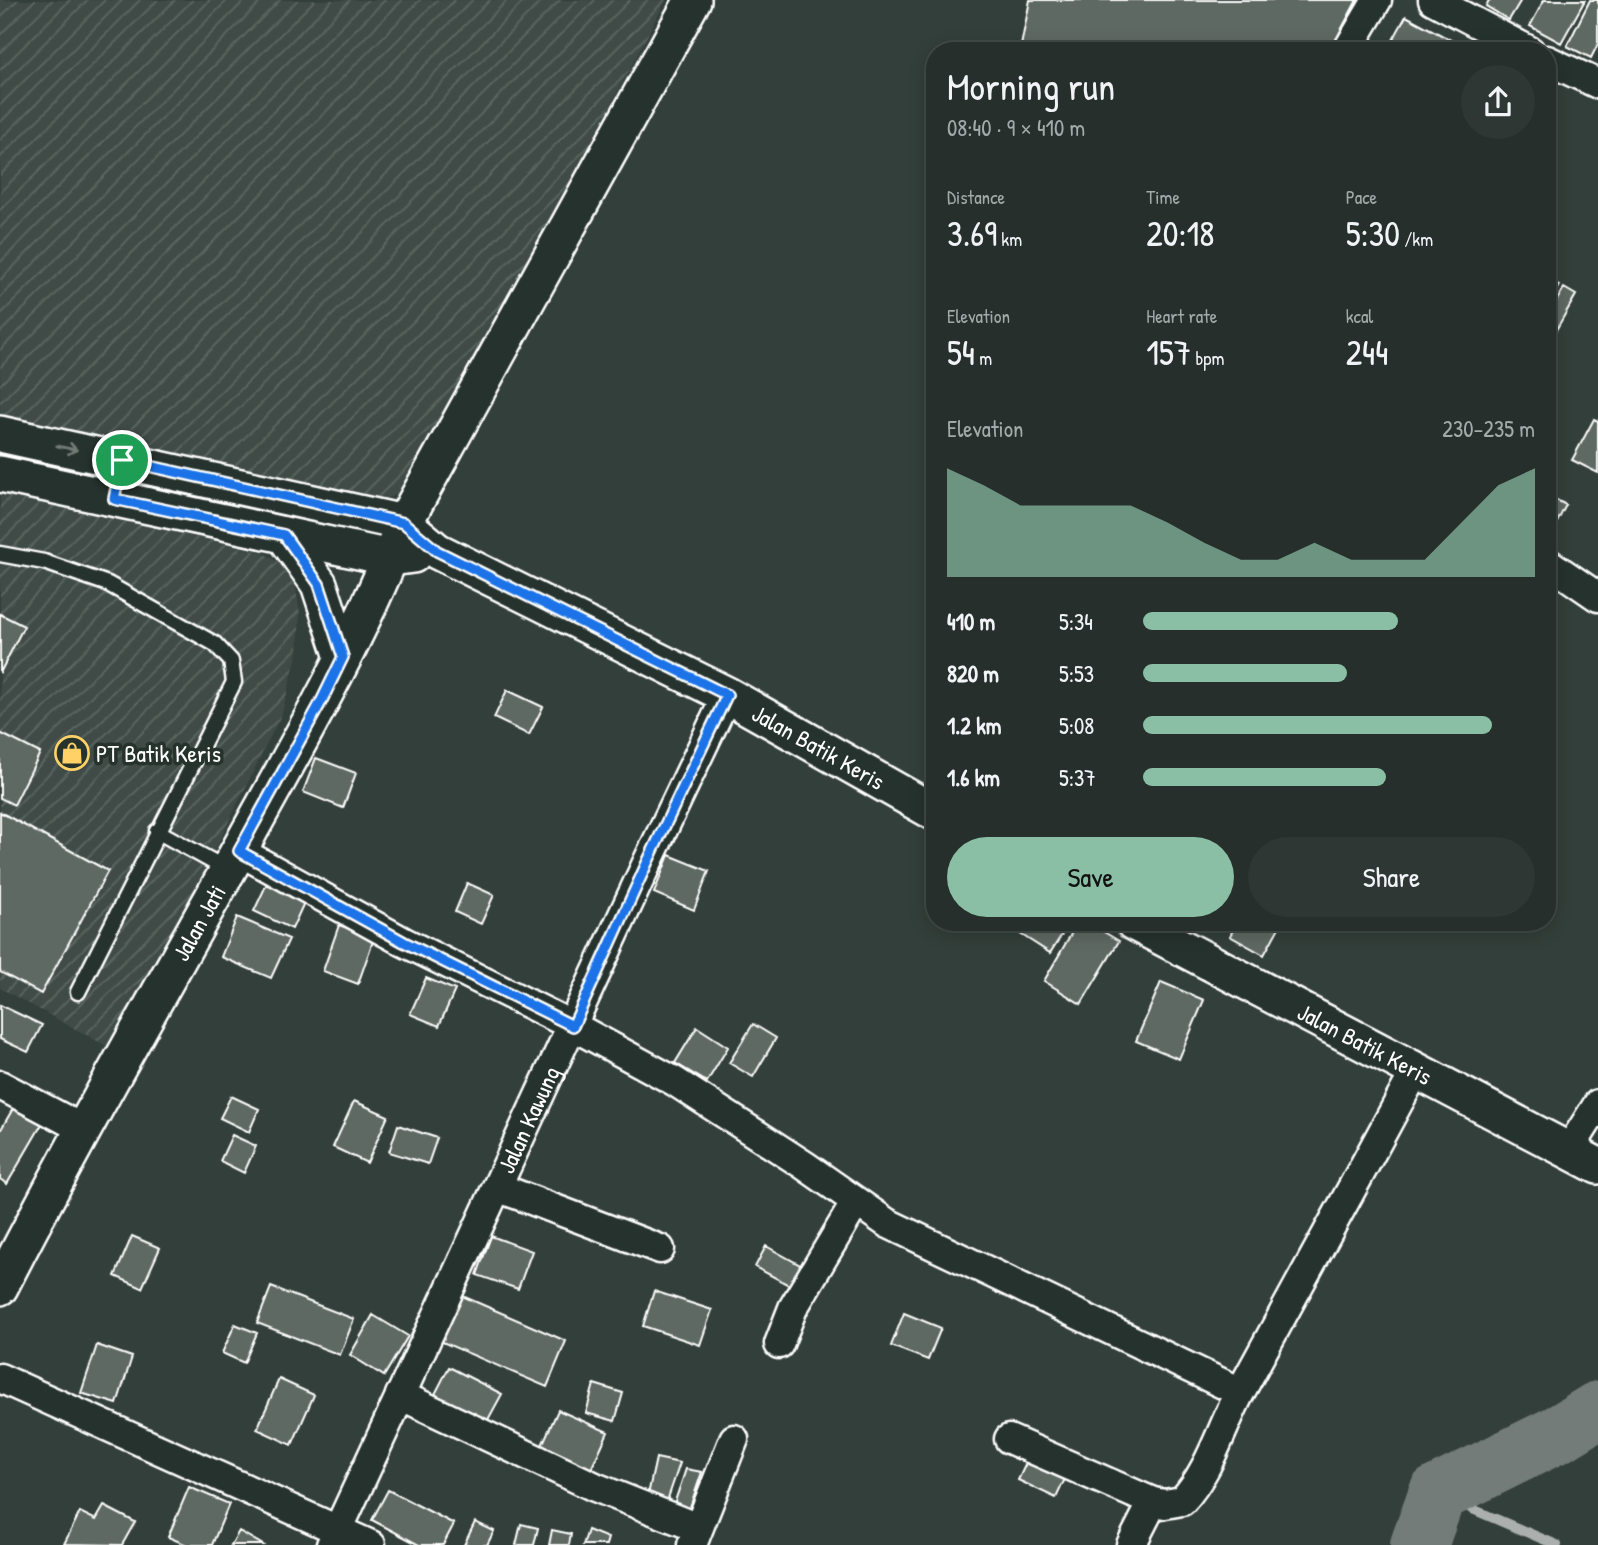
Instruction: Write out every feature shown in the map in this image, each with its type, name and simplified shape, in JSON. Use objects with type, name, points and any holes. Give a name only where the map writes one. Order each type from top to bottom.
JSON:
[{"type":"street","name":"Jalan Jati","points":[[3,1274],[321,702],[391,558],[404,523],[693,0]]},
{"type":"street","points":[[1352,42],[1377,0]]},
{"type":"street","points":[[1433,0],[1513,42]]},
{"type":"street","points":[[1556,64],[1598,84]]},
{"type":"street","points":[[0,434],[404,523]]},
{"type":"street","points":[[114,499],[122,460]]},
{"type":"street","points":[[0,474],[391,558],[437,551]]},
{"type":"street","name":"Jalan Batik Keris","points":[[404,523],[437,551],[727,695],[926,805]]},
{"type":"street","points":[[284,535],[319,584],[343,657]]},
{"type":"street","points":[[1556,568],[1598,597]]},
{"type":"street","name":"Jalan Kawung","points":[[334,1538],[727,695]]},
{"type":"street","points":[[233,860],[573,1026],[674,1081],[717,1107],[887,1223],[1240,1392]]},
{"type":"street","name":"Jalan Batik Keris","points":[[1150,931],[1583,1158]]},
{"type":"street","points":[[1009,1439],[1153,1502],[1175,1503],[1187,1495],[1204,1468],[1240,1392],[1415,1072]]},
{"type":"street","points":[[0,1085],[83,1129]]},
{"type":"street","points":[[1583,1158],[1598,1104]]},
{"type":"street","points":[[497,1187],[660,1249]]},
{"type":"street","points":[[779,1344],[793,1308],[856,1202]]},
{"type":"street","points":[[0,1378],[334,1538],[372,1545]]},
{"type":"street","points":[[400,1395],[695,1537],[734,1439]]},
{"type":"street","points":[[1131,1545],[1153,1502]]},
{"type":"lane","points":[[0,554],[44,562],[108,584],[215,644],[231,661],[234,682],[78,992]]},
{"type":"lane","points":[[158,831],[233,860]]},
{"type":"shaded area","points":[[0,0],[666,0],[410,489],[375,503],[0,418]]},
{"type":"shaded area","points":[[0,494],[262,552],[283,565],[295,584],[300,613],[298,651],[282,713],[193,895],[110,1048],[0,988]]},
{"type":"building","points":[[1030,0],[1357,0],[1335,42],[1022,42]]},
{"type":"building","points":[[1489,0],[1521,0],[1509,20],[1486,6]]},
{"type":"building","points":[[1544,0],[1585,0],[1561,43],[1530,26]]},
{"type":"building","points":[[1590,0],[1598,0],[1598,44],[1591,58],[1567,46]]},
{"type":"building","points":[[1406,16],[1454,42],[1392,42]]},
{"type":"building","points":[[1564,288],[1576,295],[1556,330],[1556,302]]},
{"type":"building","points":[[1594,419],[1598,421],[1598,473],[1572,460]]},
{"type":"building","points":[[1556,500],[1566,505],[1556,524]]},
{"type":"building","points":[[0,614],[24,626],[0,673]]},
{"type":"building","points":[[507,690],[543,707],[529,735],[494,718]]},
{"type":"building","points":[[0,733],[40,753],[14,805],[0,798]]},
{"type":"building","points":[[316,758],[356,773],[343,808],[303,792]]},
{"type":"building","points":[[0,812],[108,871],[41,994],[0,972]]},
{"type":"building","points":[[669,855],[709,871],[694,910],[654,893]]},
{"type":"building","points":[[269,879],[307,896],[292,929],[254,911]]},
{"type":"building","points":[[467,883],[494,895],[481,924],[455,912]]},
{"type":"building","points":[[237,917],[289,939],[271,978],[221,957]]},
{"type":"building","points":[[339,925],[374,938],[358,984],[323,971]]},
{"type":"building","points":[[1016,931],[1064,931],[1050,953]]},
{"type":"building","points":[[1073,931],[1102,931],[1119,941],[1081,1004],[1044,981]]},
{"type":"building","points":[[1232,931],[1277,931],[1264,955],[1230,936]]},
{"type":"building","points":[[426,978],[455,990],[439,1026],[410,1014]]},
{"type":"building","points":[[1161,982],[1204,1000],[1179,1059],[1136,1041]]},
{"type":"building","points":[[0,1005],[42,1025],[28,1052],[0,1039]]},
{"type":"building","points":[[753,1024],[776,1038],[753,1077],[729,1063]]},
{"type":"building","points":[[697,1027],[728,1047],[707,1082],[675,1063]]},
{"type":"building","points":[[231,1096],[259,1109],[249,1132],[220,1118]]},
{"type":"building","points":[[354,1101],[388,1116],[367,1163],[333,1147]]},
{"type":"building","points":[[14,1107],[42,1124],[7,1184],[0,1179],[0,1131]]},
{"type":"building","points":[[398,1125],[437,1138],[428,1164],[389,1152]]},
{"type":"building","points":[[232,1135],[256,1146],[244,1173],[220,1161]]},
{"type":"building","points":[[132,1236],[160,1248],[142,1288],[115,1276]]},
{"type":"building","points":[[491,1236],[532,1251],[518,1289],[477,1275]]},
{"type":"building","points":[[766,1246],[809,1270],[798,1290],[755,1267]]},
{"type":"building","points":[[271,1287],[354,1319],[340,1355],[257,1323]]},
{"type":"building","points":[[654,1291],[712,1310],[700,1345],[643,1326]]},
{"type":"building","points":[[460,1295],[566,1341],[547,1387],[440,1341]]},
{"type":"building","points":[[904,1313],[941,1328],[928,1360],[891,1346]]},
{"type":"building","points":[[373,1315],[408,1336],[384,1376],[350,1355]]},
{"type":"building","points":[[235,1324],[257,1333],[244,1363],[222,1353]]},
{"type":"building","points":[[97,1345],[132,1357],[117,1404],[81,1393]]},
{"type":"building","points":[[449,1367],[502,1394],[484,1427],[432,1400]]},
{"type":"building","points":[[279,1379],[314,1395],[292,1445],[257,1429]]},
{"type":"building","points":[[594,1384],[623,1393],[615,1421],[586,1413]]},
{"type":"building","points":[[558,1410],[608,1432],[588,1476],[538,1454]]},
{"type":"building","points":[[656,1458],[680,1463],[665,1507],[646,1504]]},
{"type":"building","points":[[1027,1461],[1065,1479],[1056,1498],[1018,1480]]},
{"type":"building","points":[[686,1469],[702,1472],[688,1513],[672,1510]]},
{"type":"building","points":[[189,1487],[229,1504],[212,1545],[187,1545],[168,1537]]},
{"type":"building","points":[[388,1490],[454,1524],[443,1545],[419,1545],[372,1520]]},
{"type":"building","points":[[104,1506],[135,1522],[122,1545],[64,1544],[80,1512],[96,1520]]},
{"type":"building","points":[[475,1522],[494,1531],[487,1545],[464,1545]]},
{"type":"building","points":[[521,1524],[538,1528],[534,1545],[516,1545]]},
{"type":"building","points":[[552,1530],[571,1534],[569,1545],[549,1545]]},
{"type":"building","points":[[588,1530],[608,1538],[606,1545],[583,1545]]},
{"type":"building","points":[[239,1531],[263,1545],[231,1545]]},
{"type":"waterway","points":[[1419,1545],[1437,1494],[1562,1432],[1598,1410]]},
{"type":"waterway","points":[[1437,1494],[1557,1545]]},
{"type":"place","name":"PT Batik Keris","points":[[72,753]]},
{"type":"route","points":[[122,460],[404,523],[437,551],[727,695],[573,1026],[404,942],[239,851],[343,657],[319,584],[284,535],[114,499],[122,460]]}]
